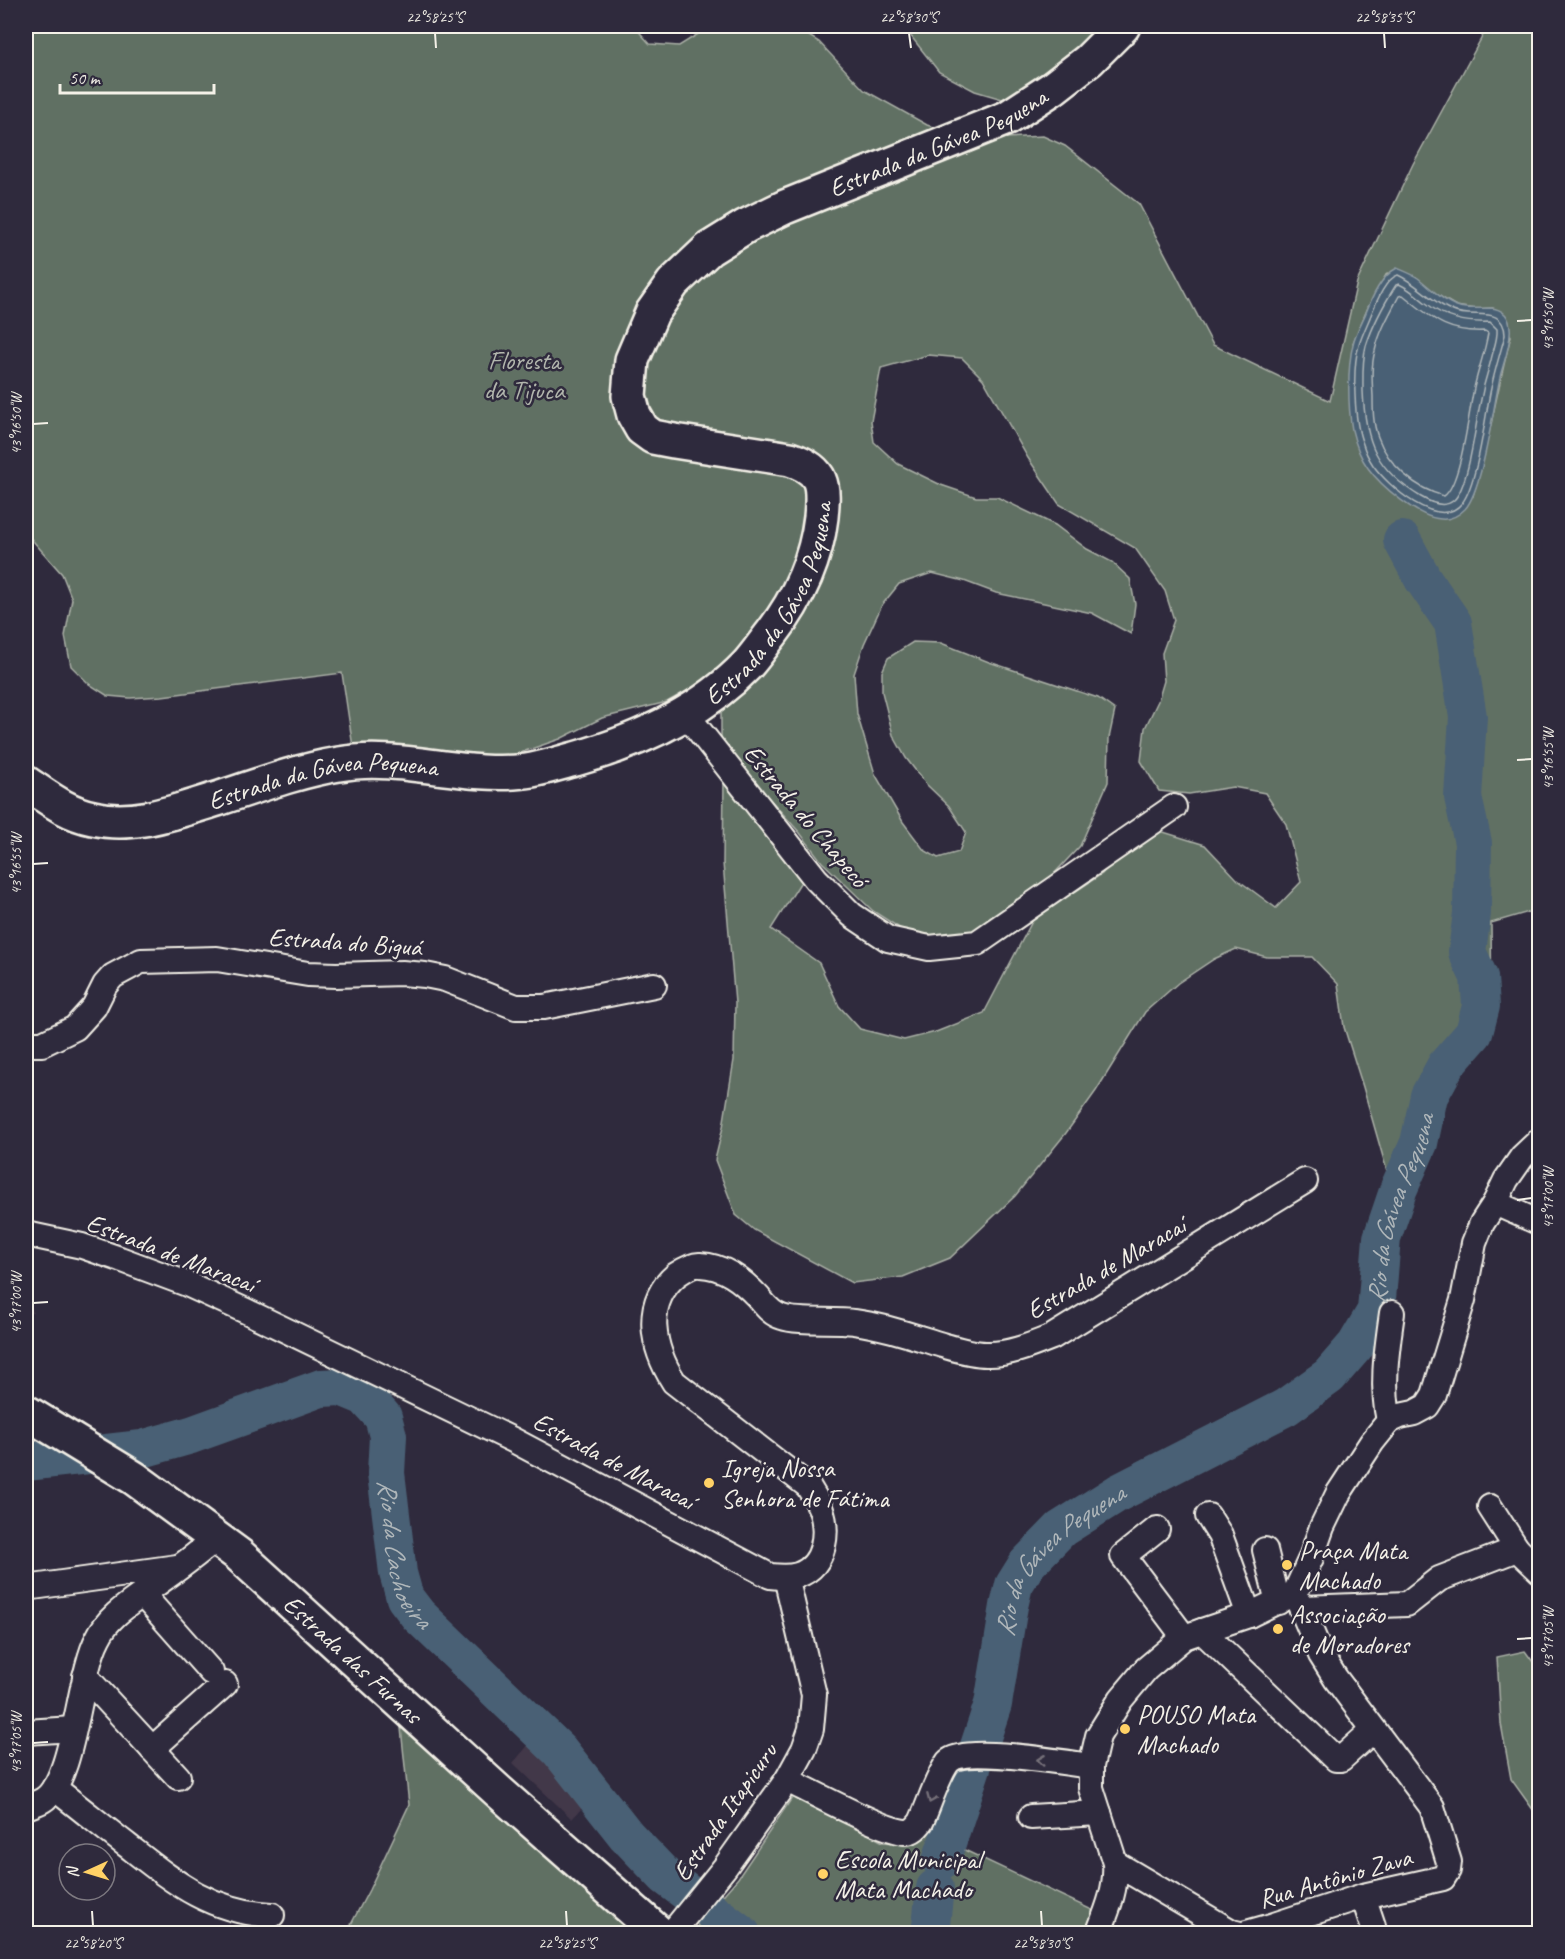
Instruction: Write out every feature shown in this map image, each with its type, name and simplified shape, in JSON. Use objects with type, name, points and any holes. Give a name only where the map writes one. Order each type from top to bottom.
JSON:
[{"type":"street","name":"Estrada da Gávea Pequena","points":[[26,783],[69,811],[94,819],[120,821],[149,819],[292,774],[361,761],[398,762],[467,772],[526,771],[626,743],[686,714],[712,696],[748,664],[795,600],[809,569],[819,533],[822,488],[818,474],[806,464],[790,459],[674,441],[653,436],[642,429],[634,415],[629,396],[630,378],[632,360],[652,313],[673,283],[709,249],[746,226],[785,207],[1007,118],[1053,88],[1089,60],[1123,26]]},
{"type":"street","name":"Estrada do Chapecó","points":[[686,714],[816,879],[852,915],[888,939],[929,948],[977,943],[1174,807]]},
{"type":"street","name":"Estrada do Biguá","points":[[26,1042],[42,1044],[75,1028],[94,1007],[105,985],[113,976],[141,961],[217,959],[308,974],[402,973],[424,975],[445,979],[516,1006],[544,1007],[654,985]]},
{"type":"street","points":[[1292,1601],[1338,1494],[1372,1442],[1389,1421],[1427,1406],[1434,1395],[1462,1300],[1474,1243],[1482,1223],[1506,1180],[1522,1157],[1539,1140]]},
{"type":"street","name":"Estrada de Maracaí","points":[[26,1234],[82,1246],[187,1284],[513,1440],[770,1576],[786,1577],[808,1570],[823,1551],[824,1521],[820,1505],[808,1486],[674,1382],[663,1365],[654,1325],[656,1304],[665,1284],[680,1272],[698,1264],[726,1270],[750,1288],[771,1311],[789,1319],[854,1322],[895,1330],[965,1351],[987,1354],[1008,1352],[1052,1337],[1305,1181]]},
{"type":"street","points":[[1495,1203],[1539,1223]]},
{"type":"street","points":[[1389,1421],[1386,1408],[1385,1369],[1392,1313]]},
{"type":"street","name":"Estrada das Furnas","points":[[26,1412],[134,1478],[239,1555],[498,1791],[660,1934]]},
{"type":"street","points":[[1490,1507],[1517,1549],[1539,1571]]},
{"type":"street","points":[[1208,1516],[1220,1535],[1249,1615]]},
{"type":"street","points":[[1157,1529],[1126,1553],[1198,1635],[1336,1759],[1341,1760],[1367,1735],[1265,1550]]},
{"type":"street","points":[[26,1807],[43,1800],[54,1788],[63,1771],[85,1676],[98,1637],[115,1616],[200,1553],[216,1538]]},
{"type":"street","points":[[1098,1934],[1115,1882],[1115,1863],[1091,1788],[1092,1766],[1098,1736],[1121,1699],[1146,1669],[1198,1635],[1292,1601],[1407,1604],[1439,1579],[1517,1549]]},
{"type":"street","points":[[26,1588],[180,1567]]},
{"type":"street","name":"Estrada Itapicuru","points":[[671,1934],[725,1868],[787,1780],[804,1749],[811,1729],[814,1695],[786,1577]]},
{"type":"street","points":[[142,1594],[218,1678],[152,1749]]},
{"type":"street","points":[[85,1676],[178,1777]]},
{"type":"street","points":[[26,1732],[73,1729]]},
{"type":"street","name":"Rua Antônio Zava","points":[[1115,1863],[1232,1932],[1241,1934],[1363,1896],[1443,1878],[1448,1870],[1449,1862],[1432,1807],[1426,1797],[1367,1735]]},
{"type":"street","points":[[787,1780],[883,1826],[907,1832],[915,1829],[921,1822],[948,1763],[952,1759],[965,1755],[991,1754],[1092,1766]]},
{"type":"street","points":[[54,1788],[173,1881],[196,1895],[245,1912],[272,1915]]},
{"type":"street","points":[[1031,1817],[1099,1813]]},
{"type":"street","points":[[1363,1896],[1373,1926]]},
{"type":"shaded area","points":[[26,1268],[33,1313],[26,1314]]},
{"type":"shaded area","points":[[537,1735],[590,1799],[572,1819],[513,1763]]},
{"type":"green space","name":"Floresta da Tijuca","points":[[26,26],[634,26],[650,44],[679,46],[711,26],[793,26],[819,42],[864,90],[927,125],[956,135],[987,139],[1043,136],[1065,146],[1139,204],[1213,345],[1330,401],[1357,282],[1413,164],[1488,26],[1539,26],[1539,909],[1491,923],[1492,1014],[1384,1206],[1389,1178],[1344,1027],[1338,984],[1312,957],[1267,957],[1236,949],[1214,959],[1178,983],[1145,1012],[1096,1091],[1066,1133],[1015,1196],[950,1258],[903,1277],[852,1283],[754,1230],[736,1215],[715,1160],[734,1060],[735,1003],[723,863],[724,781],[802,880],[771,929],[819,963],[839,1006],[860,1029],[904,1040],[936,1032],[984,1013],[1037,912],[1102,874],[1121,851],[1157,830],[1205,845],[1238,880],[1276,908],[1301,882],[1286,824],[1265,793],[1233,787],[1189,794],[1159,791],[1141,761],[1145,728],[1158,701],[1164,681],[1162,653],[1174,620],[1165,591],[1135,548],[1059,504],[1028,458],[983,379],[962,358],[928,355],[881,368],[871,421],[874,442],[898,464],[941,485],[976,497],[997,497],[1055,525],[1087,549],[1112,562],[1130,579],[1135,604],[1131,634],[1092,613],[996,593],[964,581],[932,573],[899,584],[882,605],[864,644],[854,674],[857,714],[875,774],[903,822],[924,850],[938,858],[959,852],[966,832],[949,806],[926,784],[906,758],[893,735],[882,692],[882,672],[888,658],[913,642],[941,643],[989,662],[1098,698],[1115,710],[1109,738],[1108,782],[1080,846],[1035,894],[974,937],[942,937],[901,929],[873,911],[822,862],[800,833],[759,787],[721,753],[721,693],[706,680],[667,702],[602,718],[560,739],[476,768],[354,754],[342,673],[130,698],[108,696],[89,684],[71,666],[65,636],[72,599],[62,574],[26,533]],"holes":[[[1387,273],[1416,277],[1436,294],[1456,306],[1475,309],[1493,308],[1511,336],[1473,496],[1353,343],[1369,305]]]},
{"type":"green space","points":[[903,26],[1101,26],[1036,86],[1002,99],[975,91],[939,72]]},
{"type":"green space","points":[[1525,1651],[1539,1670],[1539,1818],[1511,1779],[1501,1724],[1497,1657]]},
{"type":"green space","points":[[401,1728],[636,1933],[346,1934],[409,1805]]},
{"type":"green space","points":[[988,1761],[956,1846],[1092,1910],[1094,1917],[1086,1934],[699,1934],[697,1932],[698,1924],[738,1878],[794,1795],[883,1842],[915,1844],[926,1836],[934,1825],[964,1763]]},
{"type":"water","points":[[1397,268],[1418,278],[1458,307],[1490,308],[1500,311],[1507,316],[1510,325],[1509,345],[1477,484],[1465,509],[1448,519],[1432,517],[1411,507],[1382,483],[1368,468],[1356,445],[1352,430],[1349,376],[1354,340],[1378,288],[1386,276]]},
{"type":"waterway","name":"Rio da Gávea Pequena","points":[[941,1861],[993,1704],[1014,1585],[1027,1564],[1061,1529],[1118,1493],[1286,1407],[1329,1376],[1356,1345],[1376,1311],[1382,1238],[1399,1188],[1419,1143],[1429,1096],[1446,1065],[1474,1033],[1481,1006],[1479,977],[1467,952],[1472,913],[1473,843],[1463,797],[1468,717],[1453,623],[1423,579],[1402,540]]},
{"type":"waterway","name":"Rio da Cachoeira","points":[[26,1462],[142,1449],[191,1435],[321,1388],[341,1387],[365,1397],[383,1417],[388,1436],[386,1473],[398,1573],[405,1598],[418,1615],[559,1750],[626,1835],[665,1876],[742,1934]]},
{"type":"waterway","name":"Rio da Gávea Pequena","points":[[930,1934],[935,1888]]},
{"type":"place","name":"Igreja Nossa Senhora de Fátima","points":[[709,1483]]},
{"type":"place","name":"Praça Mata Machado","points":[[1287,1565]]},
{"type":"place","name":"Associação de Moradores","points":[[1278,1629]]},
{"type":"place","name":"POUSO Mata Machado","points":[[1125,1729]]},
{"type":"place","name":"Escola Municipal Mata Machado","points":[[823,1874]]}]
